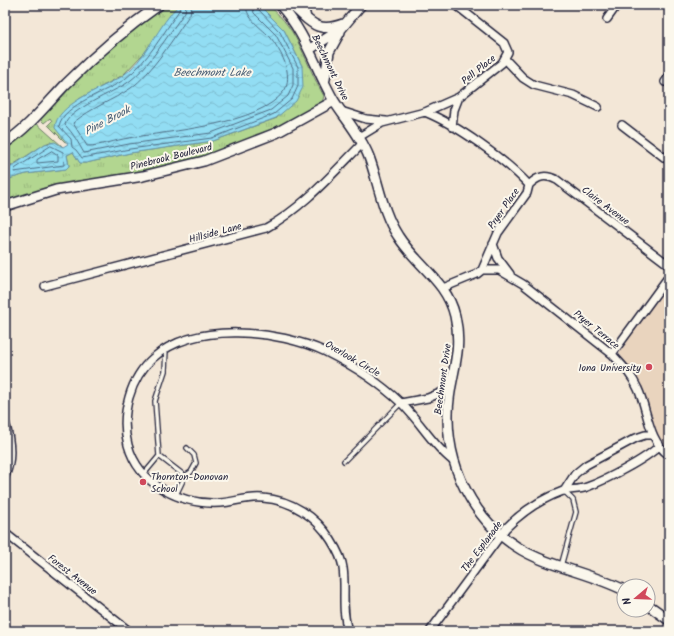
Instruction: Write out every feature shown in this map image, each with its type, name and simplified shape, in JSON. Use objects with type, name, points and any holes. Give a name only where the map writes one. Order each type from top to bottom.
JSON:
[{"type":"street","points":[[5,143],[27,126],[67,84],[103,50],[159,5]]},
{"type":"street","name":"Beechmont Drive","points":[[280,5],[298,27],[334,101],[361,140],[391,224],[406,248],[443,288],[453,309],[459,340],[458,358],[450,389],[448,420],[453,461],[458,476],[488,523],[500,536],[527,554],[616,586]]},
{"type":"street","points":[[291,5],[316,26],[325,29],[345,24]]},
{"type":"street","points":[[304,5],[306,18]]},
{"type":"street","points":[[310,49],[333,35],[345,24],[361,5]]},
{"type":"street","name":"Pell Place","points":[[341,111],[366,119],[388,121],[425,112],[459,97],[480,82],[505,60],[508,52],[504,43],[456,5]]},
{"type":"street","points":[[606,19],[617,5]]},
{"type":"street","points":[[324,82],[329,52],[345,24]]},
{"type":"street","points":[[505,60],[523,78],[534,85],[573,95],[598,107]]},
{"type":"street","points":[[452,127],[455,108],[459,97]]},
{"type":"street","name":"Pinebrook Boulevard","points":[[5,206],[56,190],[143,176],[204,161],[276,133],[334,101]]},
{"type":"street","name":"Pryer Place","points":[[425,112],[452,127],[486,150],[529,185],[527,193],[498,232],[482,270]]},
{"type":"street","name":"Pell Place","points":[[361,140],[388,121]]},
{"type":"street","points":[[622,124],[669,161]]},
{"type":"street","name":"Hillside Lane","points":[[45,286],[98,274],[266,228],[283,219],[299,205],[361,140]]},
{"type":"street","name":"Claire Avenue","points":[[529,185],[536,178],[541,176],[548,176],[557,180],[669,265]]},
{"type":"street","name":"Pryer Terrace","points":[[493,244],[500,262],[513,277]]},
{"type":"street","points":[[443,288],[477,274],[482,270]]},
{"type":"street","name":"Pryer Terrace","points":[[482,270],[499,270],[513,277],[536,293],[612,354],[625,368],[638,387],[653,435],[659,446],[669,455]]},
{"type":"street","points":[[612,354],[669,276]]},
{"type":"street","name":"Overlook Circle","points":[[348,631],[344,620],[343,567],[330,539],[308,513],[297,507],[264,498],[207,502],[194,501],[176,496],[157,486],[144,474],[137,465],[128,445],[125,428],[126,409],[136,379],[148,363],[181,340],[214,334],[266,336],[288,340],[326,352],[362,374],[401,403],[440,449],[453,461]]},
{"type":"street","points":[[401,403],[428,398],[450,389]]},
{"type":"street","points":[[5,422],[10,444],[10,458],[5,476]]},
{"type":"street","points":[[564,491],[575,474],[586,465],[636,438],[645,435],[653,435]]},
{"type":"street","name":"The Esplanade","points":[[430,631],[506,528],[526,510],[564,491],[578,490],[596,483],[652,452],[659,446]]},
{"type":"street","name":"Forest Avenue","points":[[5,533],[129,631]]},
{"type":"street","points":[[656,611],[669,620]]},
{"type":"lane","points":[[144,474],[159,456],[155,401],[165,371],[166,349]]},
{"type":"lane","points":[[344,462],[401,403]]},
{"type":"lane","points":[[176,496],[185,476],[192,472],[196,463],[194,455],[187,448]]},
{"type":"lane","points":[[159,456],[185,476]]},
{"type":"lane","points":[[561,567],[576,512],[572,500],[564,491]]},
{"type":"shaded area","name":"Iona University","points":[[669,282],[669,452],[661,445],[655,433],[638,381],[619,353]]},
{"type":"green space","points":[[164,5],[179,5],[145,52],[123,75],[79,99],[55,128],[68,141],[65,142],[48,125],[52,121],[50,118],[44,123],[40,119],[68,87],[98,58]]},
{"type":"green space","points":[[259,5],[268,5],[288,26],[301,48],[324,96],[322,103],[281,128],[203,159],[5,203],[5,180],[26,174],[66,169],[69,166],[67,155],[73,152],[80,163],[86,163],[130,153],[213,141],[277,118],[302,66],[284,30]]},
{"type":"green space","points":[[35,122],[63,147],[50,142],[5,170],[5,146]]},
{"type":"water","name":"Beechmont Lake","points":[[179,5],[260,6],[284,30],[302,66],[303,87],[296,101],[276,118],[213,141],[130,153],[86,163],[80,163],[73,152],[67,155],[69,166],[66,169],[26,174],[5,180],[5,171],[45,144],[55,142],[63,147],[68,144],[55,128],[57,120],[63,112],[71,104],[121,77],[130,70],[138,62],[165,22]]},
{"type":"place","name":"Iona University","points":[[649,367]]},
{"type":"place","name":"Thornton-Donovan School","points":[[143,482]]},
{"type":"water label","name":"Pine Brook","points":[[107,120]]}]
